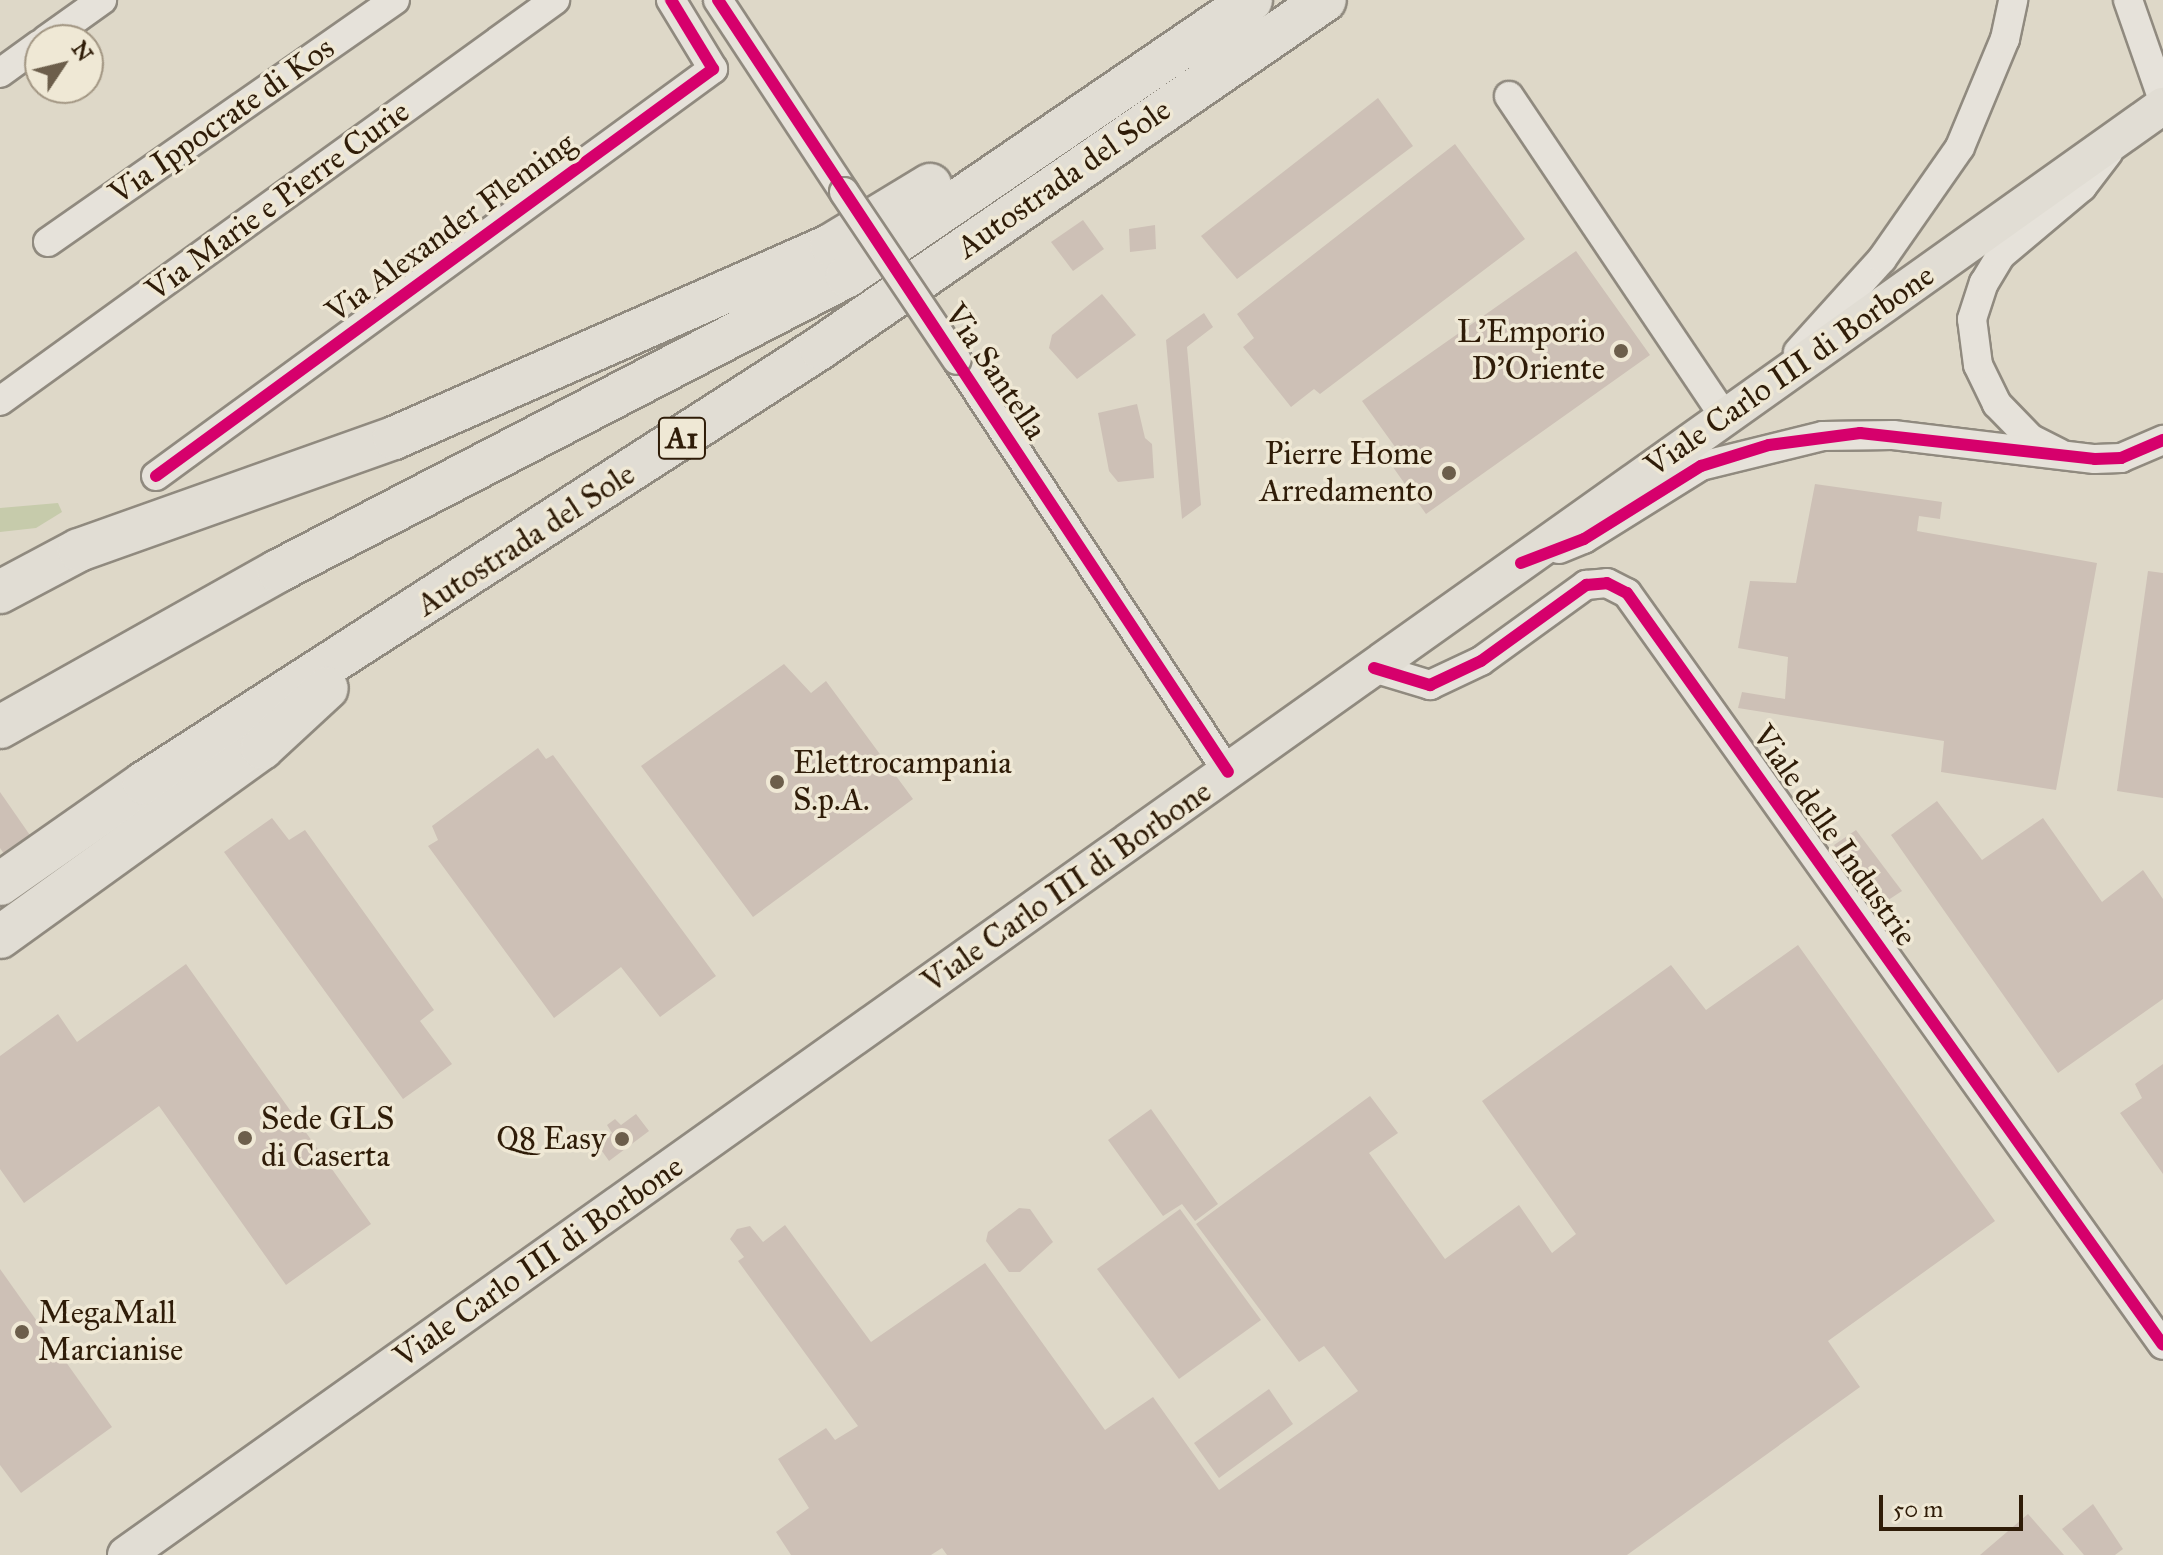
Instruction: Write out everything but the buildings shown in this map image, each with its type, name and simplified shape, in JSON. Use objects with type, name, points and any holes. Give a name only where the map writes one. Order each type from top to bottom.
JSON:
[{"type":"highway","name":"Autostrada del Sole","points":[[0,884],[144,783],[395,625],[820,348],[1325,0]]},
{"type":"highway","name":"Autostrada del Sole","points":[[0,727],[278,571],[847,276],[1244,5]]},
{"type":"highway","points":[[0,592],[79,550],[394,438],[831,245],[1075,91],[1244,5]]},
{"type":"highway","points":[[0,937],[262,748],[395,625]]},
{"type":"main road","name":"Viale Carlo III di Borbone","points":[[126,1555],[2163,103]]},
{"type":"street","points":[[68,24],[102,0]]},
{"type":"street","name":"Via Ippocrate di Kos","points":[[48,242],[395,0]]},
{"type":"street","name":"Via Marie e Pierre Curie","points":[[0,401],[555,0]]},
{"type":"street","name":"Via Alexander Fleming","points":[[156,476],[713,69],[671,0]]},
{"type":"street","name":"Via Santella","points":[[718,0],[1228,772]]},
{"type":"street","points":[[1509,96],[1731,412],[1809,342],[1882,259],[1960,147],[2005,39],[2013,0]]},
{"type":"street","points":[[2128,0],[2163,103]]},
{"type":"street","points":[[0,73],[24,56]]},
{"type":"street","points":[[2067,457],[2031,439],[1997,404],[1978,365],[1972,319],[1984,283],[2001,255],[2082,187],[2117,138]]},
{"type":"street","points":[[1521,563],[1584,539],[1701,466],[1769,445],[1860,433],[2067,457],[2121,458],[2163,440]]},
{"type":"street","name":"Viale delle Industrie","points":[[1374,668],[1430,685],[1481,661],[1586,585],[1607,583],[1627,593],[2163,1345]]},
{"type":"green space","points":[[58,503],[62,512],[36,528],[0,532],[0,508]]},
{"type":"cycle path","points":[[156,476],[713,69],[671,0]]},
{"type":"cycle path","points":[[718,0],[1228,772]]},
{"type":"cycle path","points":[[1521,563],[1584,539],[1701,466],[1769,445],[1860,433],[2095,459],[2121,458],[2163,440]]},
{"type":"cycle path","points":[[1374,668],[1430,685],[1481,661],[1586,585],[1607,583],[1627,593],[2163,1345]]},
{"type":"place","name":"L'Emporio D'Oriente","points":[[1621,351]]},
{"type":"place","name":"Pierre Home Arredamento","points":[[1449,473]]},
{"type":"place","name":"Elettrocampania S.p.A.","points":[[777,782]]},
{"type":"place","name":"Sede GLS di Caserta","points":[[245,1138]]},
{"type":"place","name":"Q8 Easy","points":[[622,1139]]},
{"type":"place","name":"MegaMall Marcianise","points":[[22,1332]]}]
